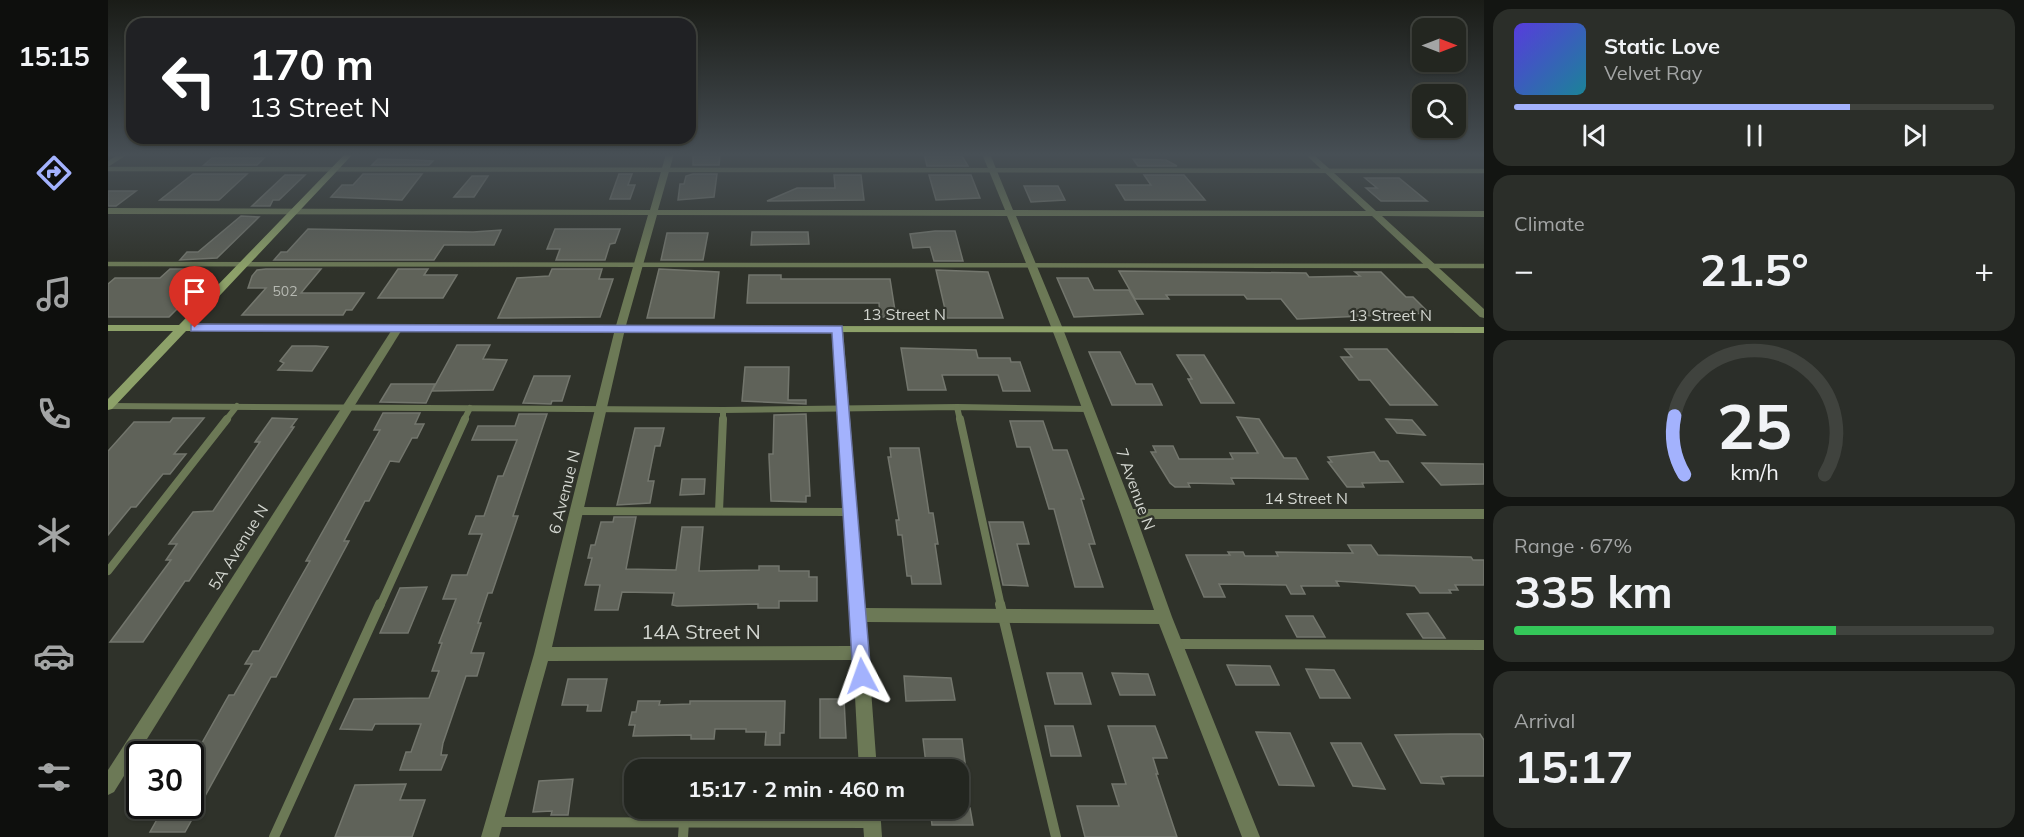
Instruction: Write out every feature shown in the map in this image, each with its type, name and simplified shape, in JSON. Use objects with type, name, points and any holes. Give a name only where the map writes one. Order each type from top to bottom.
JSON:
[{"type":"street","points":[[108,406],[246,264],[311,193]]},
{"type":"street","name":"6 Avenue N","points":[[490,837],[542,654],[620,329],[636,266],[659,193]]},
{"type":"street","name":"7 Avenue N","points":[[1002,193],[1058,329],[1174,644],[1251,837]]},
{"type":"street","points":[[1351,193],[1484,315]]},
{"type":"street","points":[[108,211],[653,214],[1484,214]]},
{"type":"street","name":"13 Street N","points":[[108,328],[1484,330]]},
{"type":"street","name":"5A Avenue N","points":[[108,786],[398,328]]},
{"type":"street","points":[[838,329],[867,759]]},
{"type":"street","name":"14 Street N","points":[[1128,514],[1484,514]]},
{"type":"street","points":[[857,615],[1164,617]]},
{"type":"street","name":"14A Street N","points":[[542,654],[860,653]]},
{"type":"lane","points":[[108,264],[1484,266]]},
{"type":"lane","points":[[108,406],[723,410],[957,407],[1088,409]]},
{"type":"lane","points":[[108,571],[237,406]]},
{"type":"lane","points":[[957,407],[1003,616],[1056,837]]},
{"type":"lane","points":[[274,837],[470,408]]},
{"type":"lane","points":[[719,511],[723,410]]},
{"type":"lane","points":[[576,511],[850,512]]},
{"type":"lane","points":[[1174,644],[1484,645]]},
{"type":"lane","points":[[494,822],[872,823]]},
{"type":"lane","points":[[683,837],[684,822]]},
{"type":"building","points":[[108,193],[133,193],[116,206],[108,206]]},
{"type":"building","points":[[169,193],[226,193],[219,200],[160,200]]},
{"type":"building","points":[[266,193],[286,193],[279,200],[273,200],[270,206],[252,206]]},
{"type":"building","points":[[335,193],[407,193],[402,200],[331,197]]},
{"type":"building","points":[[457,193],[477,193],[474,197],[454,197]]},
{"type":"building","points":[[612,193],[632,193],[630,199],[610,199]]},
{"type":"building","points":[[679,193],[715,193],[714,197],[678,200]]},
{"type":"building","points":[[785,193],[863,193],[864,200],[767,201]]},
{"type":"building","points":[[934,193],[978,193],[980,198],[936,200]]},
{"type":"building","points":[[1027,193],[1062,193],[1065,200],[1031,202]]},
{"type":"building","points":[[1121,193],[1199,193],[1205,200],[1125,200]]},
{"type":"building","points":[[1372,193],[1417,193],[1427,201],[1381,201]]},
{"type":"building","points":[[241,216],[259,217],[217,258],[180,260],[187,252],[198,252]]},
{"type":"building","points":[[308,229],[473,232],[501,230],[494,245],[444,245],[434,260],[274,260],[281,252],[287,252]]},
{"type":"building","points":[[555,229],[620,229],[615,243],[610,244],[605,260],[556,260],[560,249],[547,249]]},
{"type":"building","points":[[955,231],[963,261],[934,261],[930,247],[913,248],[910,234]]},
{"type":"building","points":[[752,232],[808,232],[809,244],[751,245]]},
{"type":"building","points":[[667,233],[708,233],[703,260],[661,260]]},
{"type":"building","points":[[170,269],[203,269],[188,284],[202,284],[169,317],[108,317],[108,284],[115,278],[160,278]]},
{"type":"building","points":[[321,269],[301,293],[364,293],[352,310],[346,310],[343,315],[242,315],[266,288],[248,288],[252,276],[257,270]]},
{"type":"building","points":[[398,269],[428,269],[424,275],[457,275],[443,298],[378,298]]},
{"type":"building","points":[[552,269],[602,269],[599,279],[613,279],[600,317],[498,318],[517,278],[549,276]]},
{"type":"building","points":[[659,269],[719,272],[714,318],[647,318]]},
{"type":"building","points":[[936,270],[988,272],[1003,318],[947,318]]},
{"type":"building","points":[[1119,271],[1306,273],[1309,277],[1360,276],[1355,272],[1381,272],[1406,297],[1413,297],[1429,313],[1297,319],[1281,299],[1247,299],[1244,295],[1166,295],[1169,299],[1135,299]]},
{"type":"building","points":[[749,275],[781,275],[781,279],[890,279],[896,317],[880,317],[879,303],[747,303]]},
{"type":"building","points":[[1057,278],[1088,278],[1094,290],[1129,290],[1143,314],[1074,317]]},
{"type":"building","points":[[457,345],[490,345],[483,359],[507,360],[493,390],[432,391]]},
{"type":"building","points":[[292,346],[328,347],[312,371],[278,370],[284,363],[280,361]]},
{"type":"building","points":[[901,348],[976,350],[978,358],[1010,358],[1011,362],[1020,362],[1030,391],[1003,391],[998,375],[942,375],[946,390],[908,390]]},
{"type":"building","points":[[1345,349],[1387,349],[1437,405],[1390,405],[1370,380],[1359,380],[1341,357],[1352,357]]},
{"type":"building","points":[[1089,352],[1120,352],[1136,384],[1152,384],[1162,405],[1112,405]]},
{"type":"building","points":[[1177,355],[1204,355],[1234,403],[1201,403],[1188,379],[1192,379]]},
{"type":"building","points":[[745,367],[789,367],[788,400],[806,400],[806,404],[742,401]]},
{"type":"building","points":[[534,376],[570,376],[562,401],[552,401],[551,404],[523,403]]},
{"type":"building","points":[[391,384],[435,384],[426,403],[380,402]]},
{"type":"building","points":[[383,413],[420,413],[415,424],[424,424],[417,438],[412,438],[399,462],[390,461],[369,501],[365,501],[344,541],[349,541],[276,677],[271,677],[204,798],[203,741],[229,695],[234,695],[252,664],[245,664],[253,651],[259,651],[310,561],[306,561],[380,430],[374,430]]},
{"type":"building","points":[[519,414],[547,414],[513,516],[518,516],[492,593],[488,593],[478,623],[481,623],[471,653],[484,653],[477,676],[466,676],[443,743],[441,755],[447,755],[441,770],[400,770],[406,752],[411,752],[421,724],[375,724],[372,730],[340,729],[354,699],[429,698],[439,671],[432,671],[442,643],[439,643],[456,599],[443,599],[452,575],[467,575],[482,534],[469,534],[476,516],[484,516],[498,476],[503,476],[517,440],[472,440],[478,426],[515,426]]},
{"type":"building","points":[[806,414],[810,496],[806,496],[806,502],[771,501],[769,454],[773,454],[774,415]]},
{"type":"building","points":[[1237,417],[1259,419],[1284,458],[1296,458],[1308,479],[1231,478],[1234,484],[1188,483],[1190,487],[1175,487],[1170,483],[1151,452],[1156,452],[1153,446],[1173,446],[1179,459],[1233,459],[1230,453],[1258,453]]},
{"type":"building","points":[[173,418],[204,418],[174,454],[186,454],[170,474],[163,474],[136,507],[131,507],[108,535],[108,451],[134,422],[170,422]]},
{"type":"building","points":[[272,418],[297,419],[291,427],[294,427],[189,581],[185,581],[143,642],[110,642],[171,560],[166,560],[177,544],[169,544],[193,512],[213,511],[260,442],[255,442]]},
{"type":"building","points":[[1386,419],[1412,420],[1425,435],[1397,433]]},
{"type":"building","points":[[1010,421],[1043,421],[1053,450],[1067,450],[1084,499],[1081,499],[1095,544],[1089,544],[1103,587],[1075,587],[1054,509],[1049,509],[1030,447],[1017,447]]},
{"type":"building","points":[[635,428],[664,428],[660,446],[655,446],[648,481],[654,481],[650,503],[617,505]]},
{"type":"building","points":[[890,448],[919,448],[929,513],[933,513],[941,584],[912,584],[911,576],[907,576],[902,535],[898,535],[896,520],[899,520],[888,457],[891,457]]},
{"type":"building","points":[[1374,452],[1380,461],[1388,461],[1403,482],[1362,483],[1364,487],[1347,487],[1328,462],[1332,462],[1328,457]]},
{"type":"building","points":[[1422,463],[1484,464],[1484,484],[1441,485]]},
{"type":"building","points":[[682,479],[705,479],[704,494],[680,495]]},
{"type":"building","points":[[614,517],[636,517],[626,569],[676,570],[682,527],[703,527],[699,571],[759,570],[759,566],[779,566],[779,571],[809,571],[809,577],[817,577],[817,601],[779,601],[779,608],[758,608],[758,604],[677,606],[672,605],[674,593],[622,592],[618,610],[595,610],[600,585],[585,585],[592,558],[588,558],[591,545],[595,545],[601,522],[613,522]]},
{"type":"building","points":[[989,522],[1023,522],[1029,544],[1017,544],[1028,586],[1003,585]]},
{"type":"building","points":[[1348,545],[1371,545],[1378,555],[1471,557],[1473,560],[1484,560],[1484,585],[1455,585],[1458,590],[1449,590],[1451,593],[1420,593],[1415,586],[1336,581],[1339,586],[1301,586],[1305,594],[1291,594],[1286,585],[1219,584],[1225,597],[1204,597],[1186,555],[1230,555],[1228,552],[1243,552],[1245,556],[1278,556],[1276,552],[1353,553]]},
{"type":"building","points":[[427,587],[408,633],[380,633],[400,588]]},
{"type":"building","points":[[1428,613],[1445,638],[1423,638],[1407,614]]},
{"type":"building","points":[[1286,616],[1313,616],[1325,637],[1297,637]]},
{"type":"building","points":[[1227,665],[1270,666],[1279,685],[1236,685]]},
{"type":"building","points":[[1306,669],[1334,670],[1350,698],[1320,698]]},
{"type":"building","points":[[1047,673],[1082,673],[1091,704],[1055,704]]},
{"type":"building","points":[[1112,673],[1148,674],[1155,695],[1120,695]]},
{"type":"building","points":[[904,676],[951,678],[955,700],[906,701]]},
{"type":"building","points":[[568,679],[607,679],[601,711],[587,711],[588,705],[562,705]]},
{"type":"building","points":[[820,699],[844,699],[846,738],[820,738]]},
{"type":"building","points":[[638,701],[660,701],[659,705],[690,704],[690,701],[785,701],[784,733],[780,733],[780,745],[765,745],[766,732],[746,732],[746,729],[715,729],[714,739],[691,739],[691,735],[633,736],[635,725],[629,725],[632,712],[636,712]]},
{"type":"building","points":[[1045,726],[1073,726],[1081,756],[1051,756]]},
{"type":"building","points":[[1108,726],[1155,726],[1167,758],[1153,758],[1158,774],[1156,774],[1177,837],[1085,837],[1077,806],[1119,806],[1112,784],[1126,784]]},
{"type":"building","points":[[1256,732],[1290,733],[1314,786],[1279,785]]},
{"type":"building","points":[[1480,734],[1484,740],[1484,776],[1441,777],[1444,784],[1421,783],[1395,735]]},
{"type":"building","points":[[923,739],[962,739],[965,759],[925,759]]},
{"type":"building","points":[[1331,743],[1361,743],[1385,789],[1353,786]]},
{"type":"building","points":[[573,779],[568,815],[551,815],[552,811],[533,812],[539,781]]},
{"type":"building","points":[[406,784],[400,800],[425,800],[412,837],[335,837],[355,785]]},
{"type":"building","points":[[970,808],[973,825],[932,825],[931,819],[969,819]]},
{"type":"building","points":[[157,819],[192,819],[185,832],[150,832]]},
{"type":"route","points":[[195,328],[838,329],[862,676]]}]
